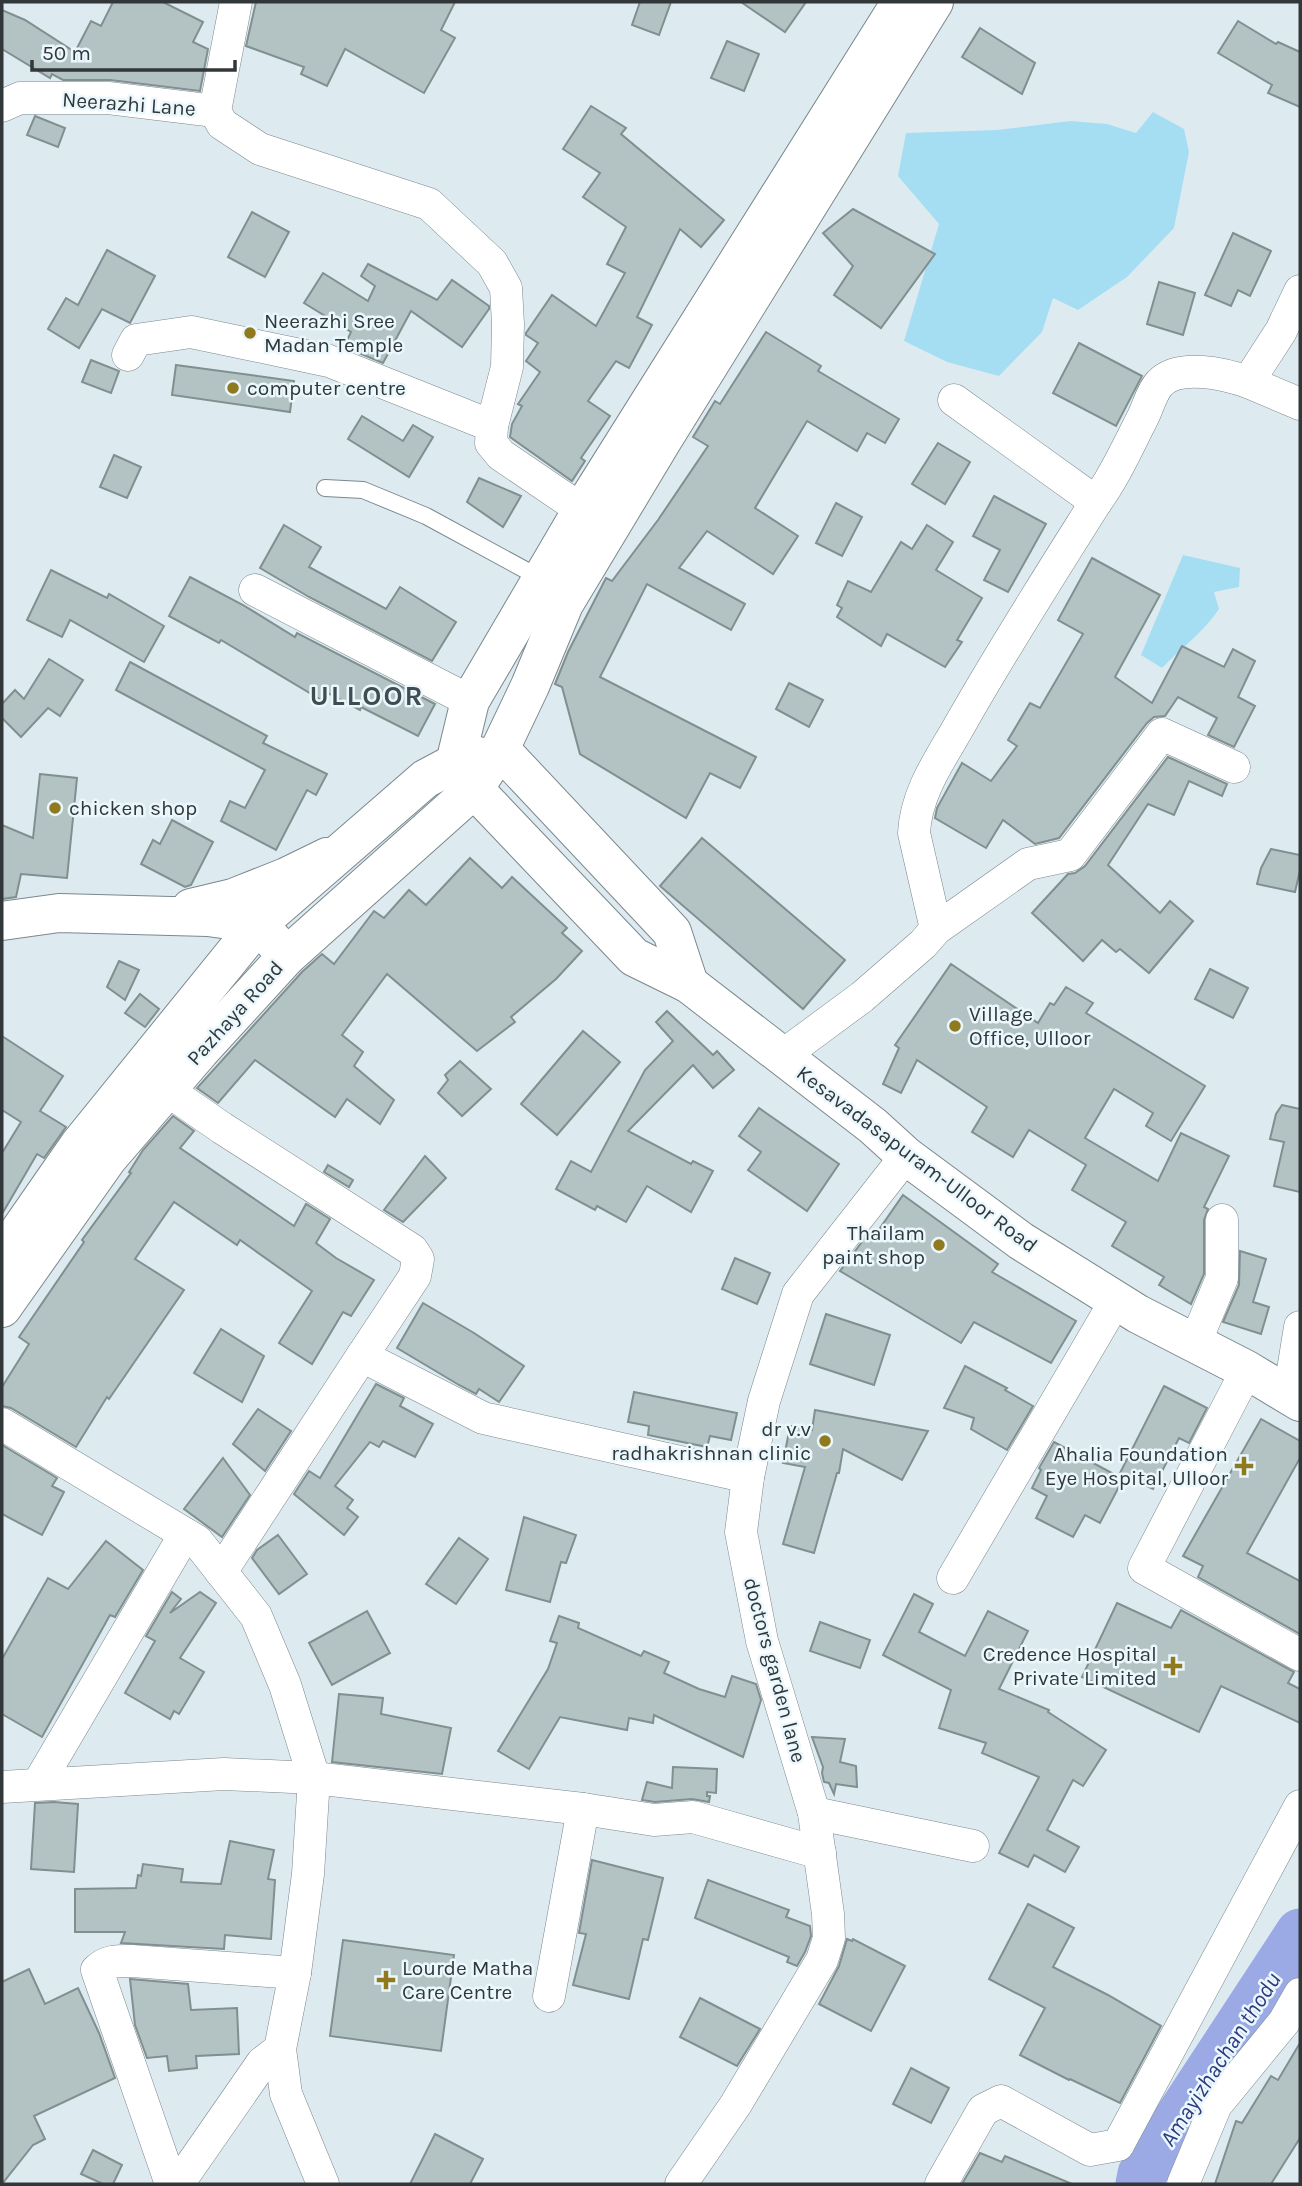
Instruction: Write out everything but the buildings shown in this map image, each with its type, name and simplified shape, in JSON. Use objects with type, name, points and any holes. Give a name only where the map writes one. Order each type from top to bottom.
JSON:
[{"type":"main road","points":[[597,518],[901,2]]},
{"type":"main road","points":[[2,1256],[79,1145],[258,924],[425,779],[465,776],[470,701],[542,579],[597,518],[934,2]]},
{"type":"main road","name":"Pazhaya Road","points":[[2,1308],[108,1158],[167,1090],[287,956],[465,776],[500,749],[565,604],[597,518]]},
{"type":"main road","points":[[500,749],[672,932],[689,984]]},
{"type":"main road","name":"Kesavadasapuram-Ulloor Road","points":[[465,776],[634,957],[689,984],[873,1126],[906,1156],[1021,1241],[1138,1314],[1247,1370],[1294,1398]]},
{"type":"main road","points":[[161,915],[233,898],[286,877],[344,849]]},
{"type":"main road","points":[[2,921],[59,913],[208,916],[258,924],[287,956]]},
{"type":"street","points":[[236,2],[215,111],[222,124],[260,149],[429,204],[492,263],[506,288],[508,324],[507,367],[492,426],[491,443],[501,455],[597,518]]},
{"type":"street","name":"Neerazhi Lane","points":[[2,106],[20,98],[108,98],[215,111]]},
{"type":"street","points":[[1248,382],[1281,331],[1300,291]]},
{"type":"street","points":[[128,355],[136,340],[191,332],[329,361],[492,426]]},
{"type":"street","points":[[936,929],[914,833],[921,793],[985,681],[1110,482],[1159,383],[1176,373],[1225,374],[1300,404]]},
{"type":"street","points":[[954,400],[1096,502]]},
{"type":"street","points":[[256,590],[470,701]]},
{"type":"street","points":[[782,1056],[862,997],[923,944],[936,929],[1028,864],[1070,855],[1162,734],[1234,768]]},
{"type":"street","points":[[167,1090],[412,1250],[418,1259],[415,1276],[222,1572]]},
{"type":"street","name":"doctors garden lane","points":[[681,2184],[736,2104],[822,1960],[829,1938],[814,1813],[762,1641],[741,1532],[748,1477],[764,1401],[798,1294],[906,1156]]},
{"type":"street","points":[[1195,1343],[1222,1278],[1223,1220]]},
{"type":"street","points":[[953,1578],[1116,1300]]},
{"type":"street","points":[[1294,1398],[1300,1327]]},
{"type":"street","points":[[362,1356],[483,1418],[748,1477]]},
{"type":"street","points":[[1247,1370],[1144,1568],[1300,1655]]},
{"type":"street","points":[[2,1424],[197,1541],[256,1616],[285,1685],[313,1778],[308,1874],[295,1973],[280,2049],[286,2094],[323,2184]]},
{"type":"street","points":[[38,1784],[186,1534]]},
{"type":"street","points":[[2,1787],[224,1774],[313,1778],[583,1809],[654,1820],[693,1817],[820,1853]]},
{"type":"street","points":[[941,2184],[983,2110],[1001,2101],[1090,2150],[1118,2145],[1300,1806]]},
{"type":"street","points":[[549,1996],[583,1809]]},
{"type":"street","points":[[814,1813],[973,1846]]},
{"type":"street","points":[[171,2184],[97,1970],[111,1961],[132,1961],[295,1973]]},
{"type":"street","points":[[1183,2184],[1216,2105],[1284,2022],[1300,1994]]},
{"type":"street","points":[[178,2184],[262,2063],[280,2049]]},
{"type":"lane","points":[[326,488],[363,490],[426,516],[542,579]]},
{"type":"shaded area","points":[[1153,112],[1184,129],[1189,152],[1174,228],[1127,277],[1078,310],[1053,298],[1042,332],[999,376],[947,362],[904,341],[939,224],[898,176],[906,133],[997,130],[1070,121],[1107,124],[1136,133]]},
{"type":"shaded area","points":[[1183,555],[1240,568],[1239,587],[1214,592],[1219,609],[1199,633],[1162,668],[1141,655]]},
{"type":"waterway","name":"Amayizhachan thodu","points":[[1140,2184],[1142,2174],[1300,1933]]},
{"type":"place","name":"Neerazhi Sree Madan Temple","points":[[250,333]]},
{"type":"place","name":"computer centre","points":[[233,388]]},
{"type":"place","name":"chicken shop","points":[[55,808]]},
{"type":"place","name":"Village Office, Ulloor","points":[[955,1026]]},
{"type":"place","name":"Thailam paint shop","points":[[939,1245]]},
{"type":"place","name":"dr v.v radhakrishnan clinic","points":[[825,1441]]},
{"type":"place","name":"Ahalia Foundation Eye Hospital, Ulloor","points":[[1244,1466]]},
{"type":"place","name":"Credence Hospital Private Limited","points":[[1173,1666]]},
{"type":"place","name":"Lourde Matha Care Centre","points":[[386,1980]]},
{"type":"district","name":"ULLOOR","points":[[367,695]]}]
